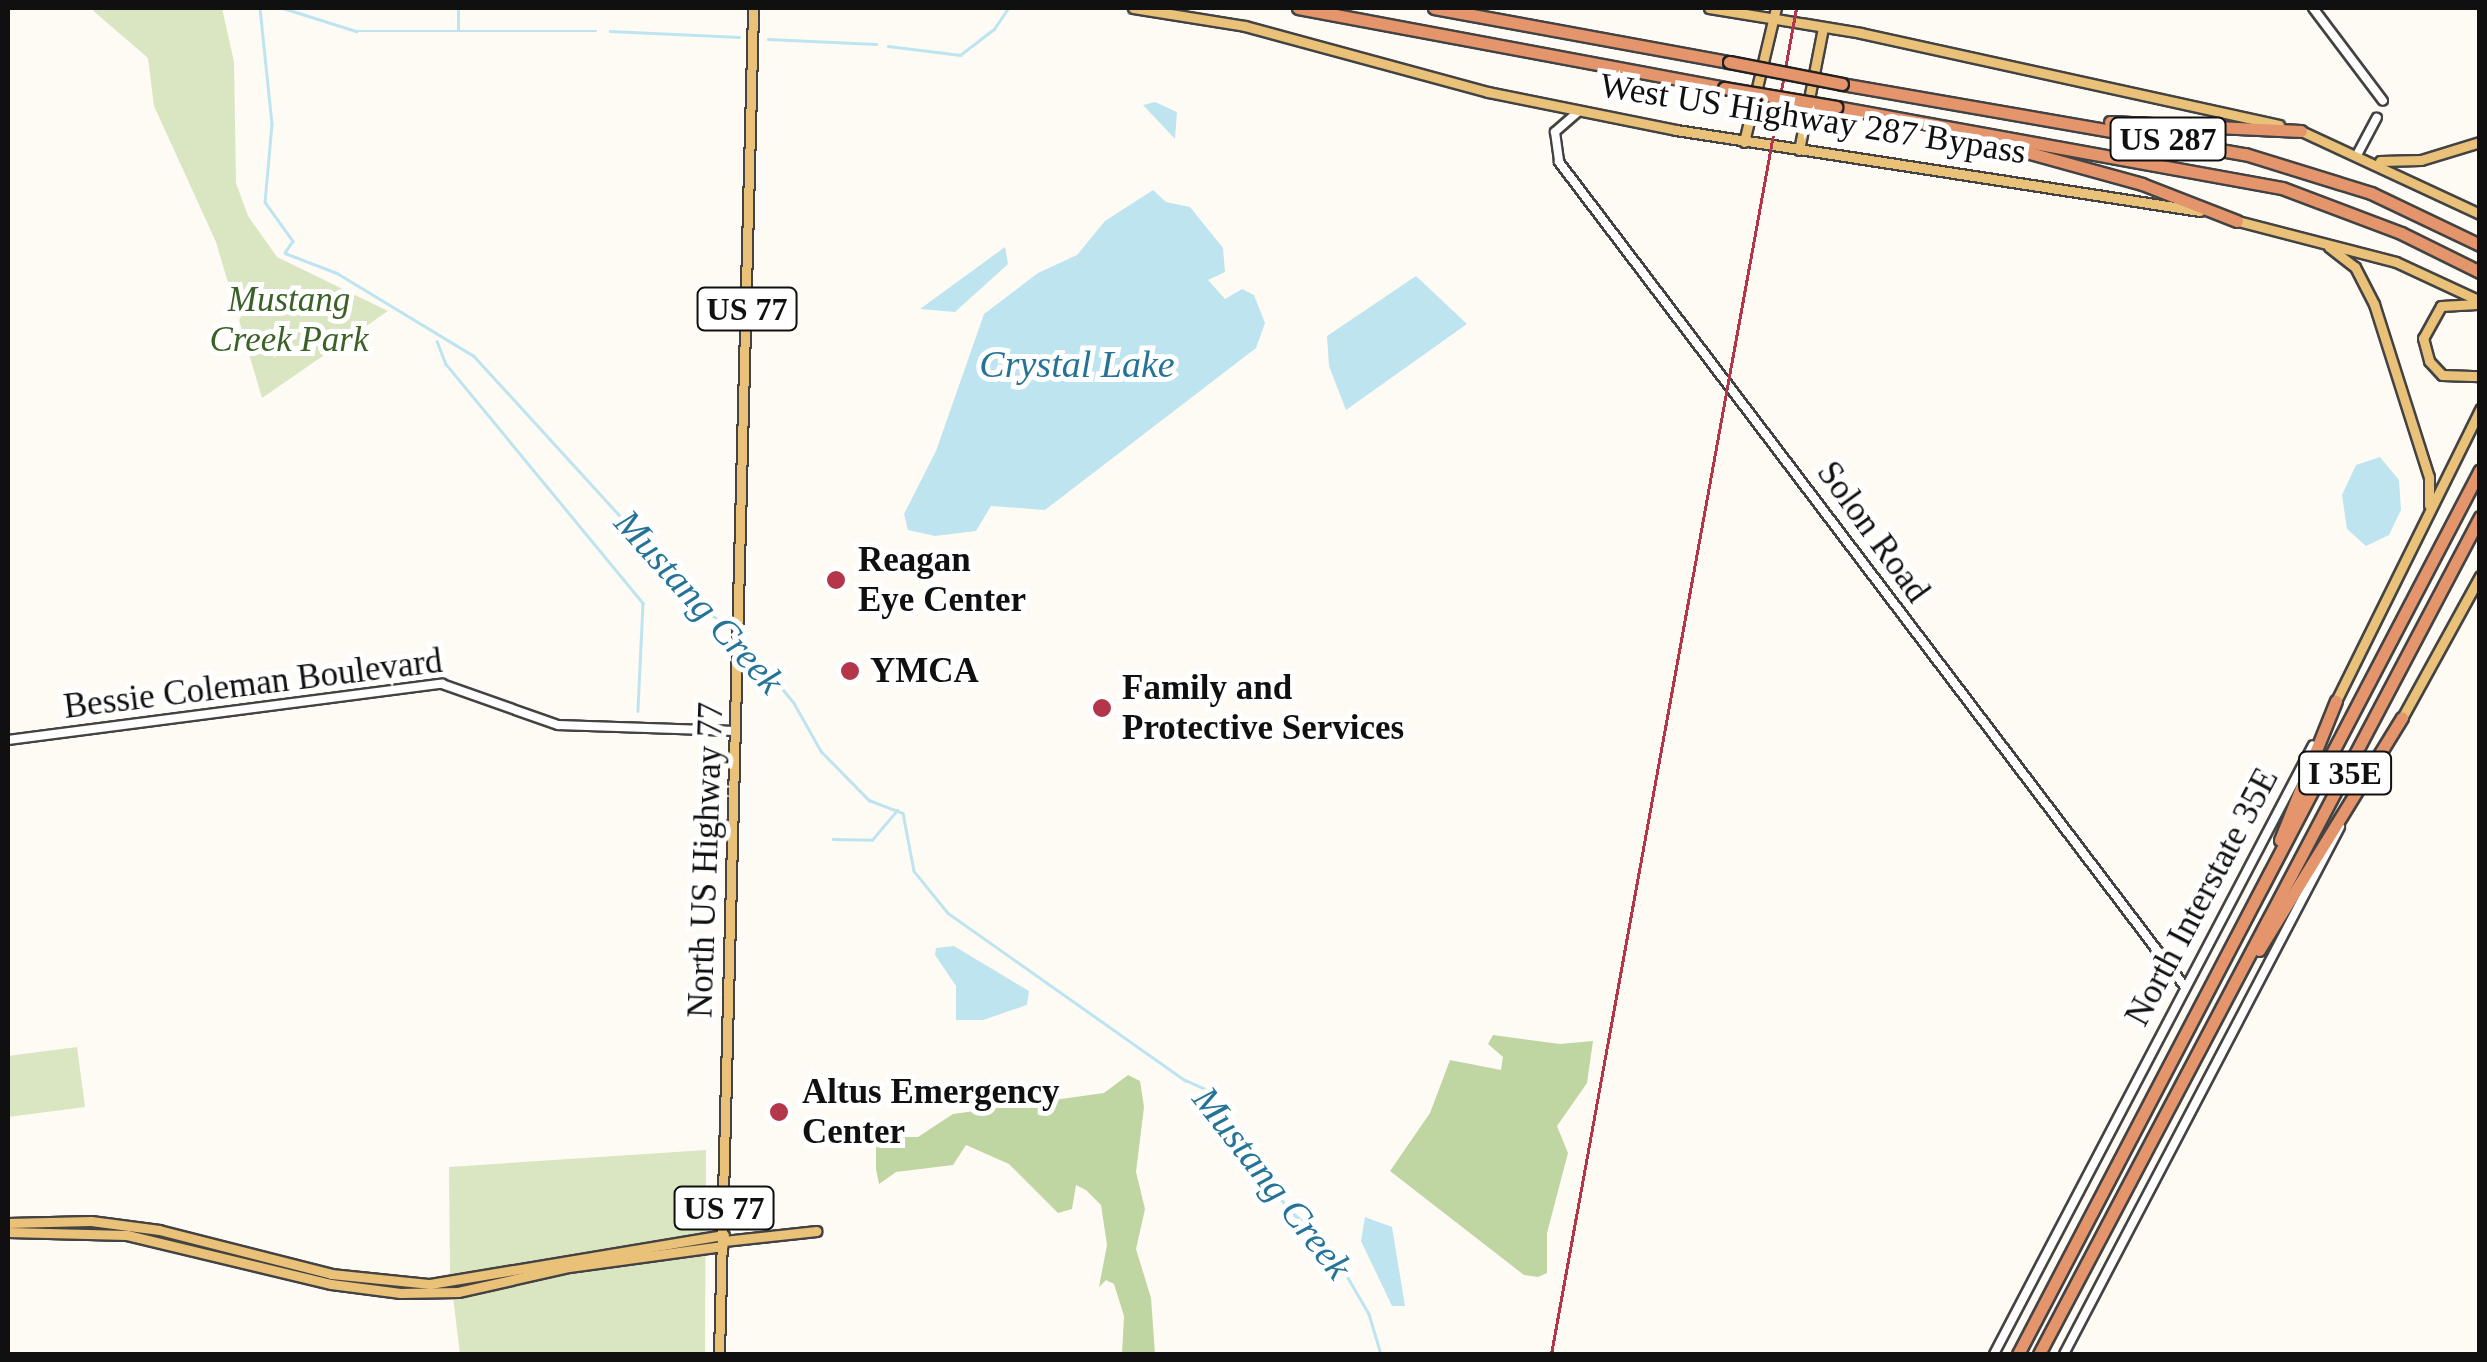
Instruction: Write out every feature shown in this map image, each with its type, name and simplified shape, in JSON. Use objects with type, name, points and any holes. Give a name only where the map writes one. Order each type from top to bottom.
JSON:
[{"type":"highway","name":"US 287","points":[[1298,8],[2282,188],[2401,233],[2480,272]]},
{"type":"highway","name":"US 287","points":[[1434,8],[1842,84],[2190,142],[2312,172],[2480,245]]},
{"type":"highway","points":[[2008,112],[2157,127],[2301,130]]},
{"type":"highway","points":[[1943,126],[2142,184],[2238,221]]},
{"type":"highway","name":"I 35E","points":[[2018,1354],[2480,470]]},
{"type":"highway","name":"I 35E","points":[[2040,1354],[2480,516]]},
{"type":"highway","points":[[2240,934],[2242,914],[2308,784],[2336,701]]},
{"type":"highway","points":[[2210,1030],[2402,718]]},
{"type":"main road","name":"North US Highway 77","points":[[719,1354],[742,611],[753,8]]},
{"type":"main road","name":"West US Highway 287 Bypass","points":[[1133,8],[1245,26],[1582,110],[1744,142],[2056,184],[2238,221],[2420,271],[2480,303]]},
{"type":"main road","points":[[1709,8],[1774,13],[1823,28],[2301,130],[2373,160],[2480,214]]},
{"type":"main road","points":[[1744,142],[1774,13]]},
{"type":"main road","points":[[1799,150],[1823,28]]},
{"type":"main road","points":[[2373,160],[2409,162],[2480,142]]},
{"type":"main road","points":[[2322,242],[2355,267],[2374,304],[2430,477],[2425,524]]},
{"type":"main road","points":[[2480,303],[2441,306],[2423,338],[2429,360],[2442,376],[2480,376]]},
{"type":"main road","name":"North Interstate 35E","points":[[2336,701],[2480,409]]},
{"type":"main road","points":[[2402,718],[2480,576]]},
{"type":"main road","points":[[8,1223],[91,1221],[158,1230],[331,1274],[430,1284],[724,1241],[816,1232]]},
{"type":"main road","points":[[8,1232],[144,1238],[331,1284],[400,1294],[458,1292],[568,1267],[724,1241]]},
{"type":"street","points":[[2313,8],[2383,101]]},
{"type":"street","name":"Solon Road","points":[[1582,110],[1555,132],[1559,162],[2185,987]]},
{"type":"street","points":[[2358,153],[2377,118]]},
{"type":"street","name":"Bessie Coleman Boulevard","points":[[8,740],[442,684],[558,725],[738,731]]},
{"type":"street","name":"North Interstate 35E","points":[[1994,1354],[2336,701]]},
{"type":"street","points":[[2064,1354],[2256,978],[2402,718]]},
{"type":"green space","name":"Mustang Creek Park","points":[[90,8],[222,8],[234,62],[236,183],[248,216],[277,257],[388,311],[262,398],[216,242],[154,106],[148,58]]},
{"type":"green space","points":[[1493,1035],[1560,1044],[1593,1041],[1587,1083],[1557,1126],[1568,1153],[1547,1233],[1547,1273],[1538,1277],[1524,1275],[1390,1171],[1430,1113],[1450,1060],[1501,1070],[1503,1057],[1488,1044]]},
{"type":"green space","points":[[77,1047],[85,1107],[8,1117],[8,1056]]},
{"type":"green space","points":[[1128,1075],[1140,1081],[1144,1107],[1136,1172],[1145,1209],[1136,1249],[1151,1298],[1155,1354],[1122,1354],[1124,1316],[1114,1284],[1106,1280],[1099,1287],[1107,1245],[1101,1205],[1086,1190],[1076,1185],[1072,1209],[1058,1213],[1009,1164],[966,1145],[953,1165],[896,1172],[879,1184],[876,1169],[876,1143],[884,1137],[918,1137],[953,1114],[1104,1093]]},
{"type":"green space","points":[[706,1150],[705,1354],[460,1354],[450,1272],[449,1167]]},
{"type":"water","points":[[1155,102],[1177,112],[1175,139],[1143,105]]},
{"type":"water","name":"Crystal Lake","points":[[1153,190],[1166,202],[1190,207],[1223,248],[1225,272],[1208,280],[1225,299],[1242,289],[1254,295],[1265,323],[1256,348],[1045,510],[991,506],[976,531],[935,536],[908,530],[904,514],[936,451],[984,314],[1038,273],[1077,255],[1105,221]]},
{"type":"water","points":[[1005,247],[1008,264],[955,312],[920,309]]},
{"type":"water","points":[[1416,276],[1467,324],[1346,410],[1329,366],[1327,336]]},
{"type":"water","points":[[2380,457],[2399,480],[2401,510],[2389,535],[2366,546],[2347,529],[2342,495],[2356,465]]},
{"type":"water","points":[[954,946],[1029,991],[1027,1005],[983,1020],[956,1020],[956,986],[935,955],[936,948]]},
{"type":"water","points":[[1365,1217],[1392,1227],[1405,1306],[1392,1306],[1361,1241]]},
{"type":"waterway","name":"Mustang Creek","points":[[260,8],[272,124],[265,202],[293,241],[285,253],[337,273],[474,356],[709,613],[735,631]]},
{"type":"waterway","points":[[283,8],[356,31],[596,31]]},
{"type":"waterway","points":[[458,8],[458,30]]},
{"type":"waterway","points":[[888,46],[960,55],[994,29],[1008,8]]},
{"type":"waterway","points":[[610,31],[739,37]]},
{"type":"waterway","points":[[768,39],[876,44]]},
{"type":"waterway","points":[[437,341],[446,364],[643,603],[638,711]]},
{"type":"waterway","name":"Mustang Creek","points":[[740,637],[794,703],[821,751],[869,800],[903,813],[914,871],[948,913],[1185,1080],[1212,1092],[1221,1127],[1237,1149],[1295,1215],[1325,1238],[1369,1314],[1381,1354]]},
{"type":"waterway","points":[[833,839],[872,840],[897,810]]},
{"type":"railway","points":[[1551,1354],[1796,8]]},
{"type":"place","name":"Reagan Eye Center","points":[[836,580]]},
{"type":"place","name":"YMCA","points":[[850,671]]},
{"type":"place","name":"Family and Protective Services","points":[[1102,708]]},
{"type":"place","name":"Altus Emergency Center","points":[[779,1112]]}]
